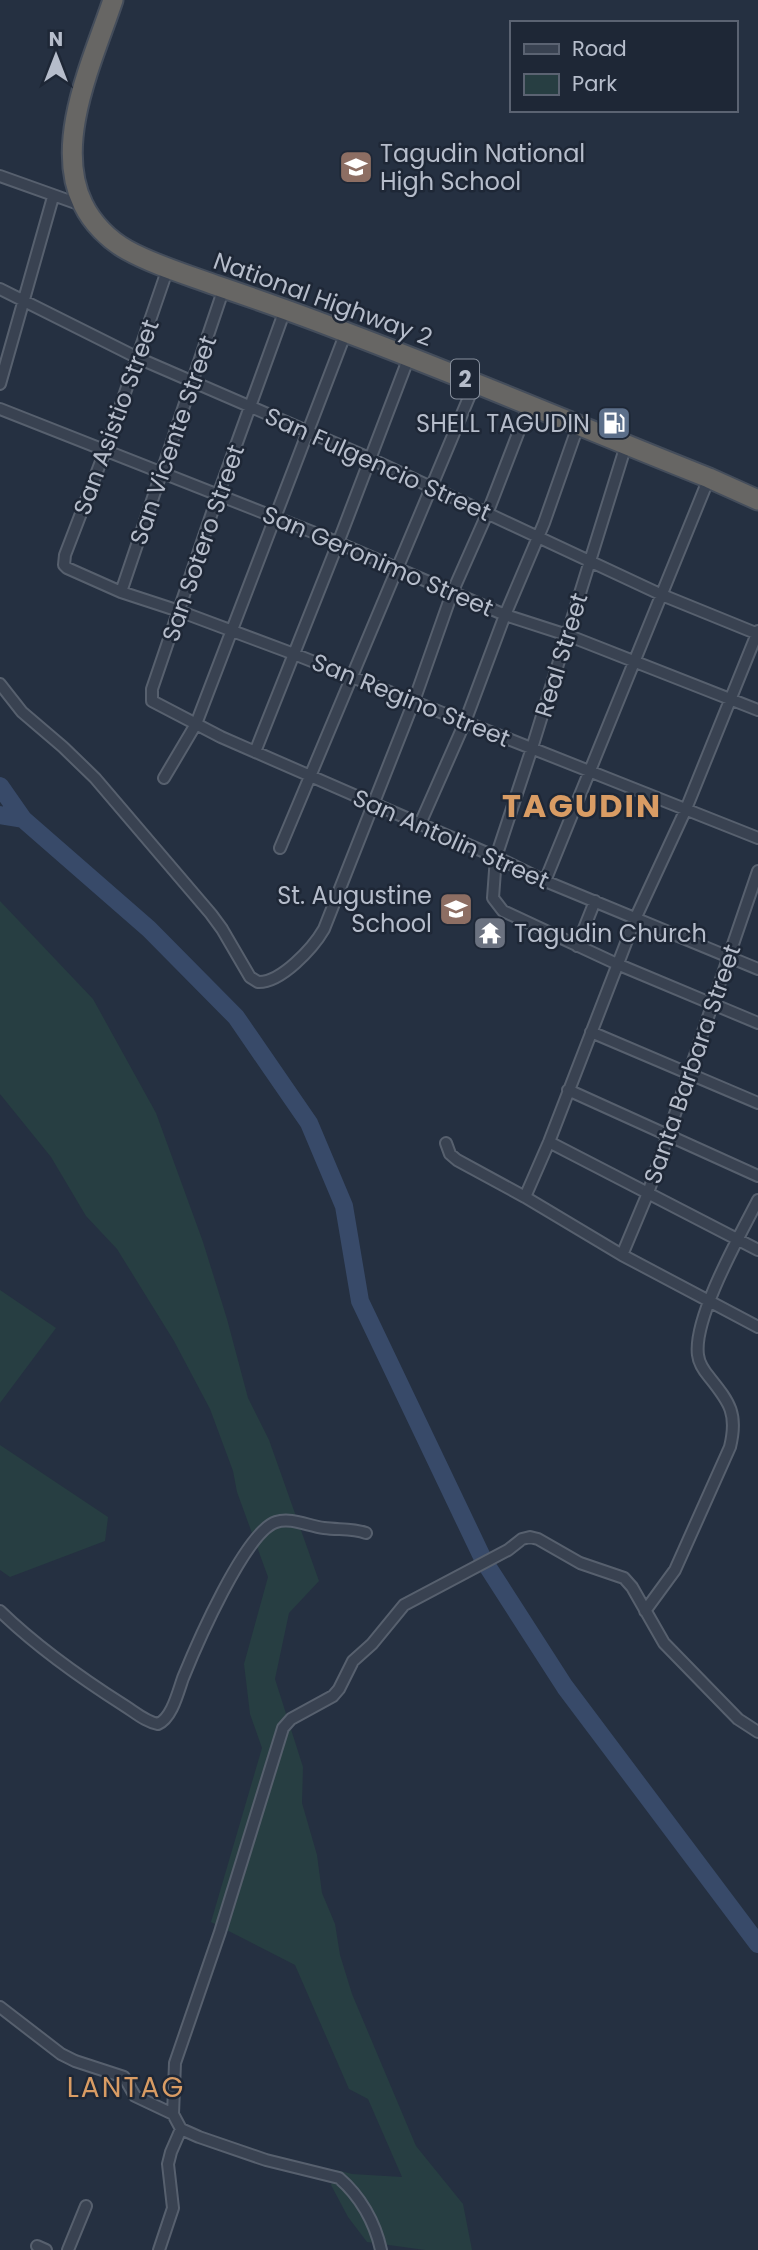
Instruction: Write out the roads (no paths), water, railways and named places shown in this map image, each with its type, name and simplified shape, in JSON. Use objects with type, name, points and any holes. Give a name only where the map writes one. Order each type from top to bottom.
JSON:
[{"type":"highway","name":"National Highway 2","points":[[112,0],[75,121],[72,166],[75,184],[84,206],[110,239],[139,256],[168,268],[346,332],[758,500]]},
{"type":"street","points":[[0,176],[84,206]]},
{"type":"street","points":[[0,384],[53,197]]},
{"type":"street","name":"San Asistio Street","points":[[64,565],[65,555],[105,451],[168,268]]},
{"type":"street","name":"San Vicente Street","points":[[121,592],[224,288]]},
{"type":"street","name":"San Fulgencio Street","points":[[0,289],[138,358],[369,458],[662,595],[758,633]]},
{"type":"street","name":"San Sotero Street","points":[[151,698],[218,495],[285,310]]},
{"type":"street","points":[[164,778],[196,724],[346,332]]},
{"type":"street","points":[[255,752],[409,357]]},
{"type":"street","points":[[280,848],[475,383]]},
{"type":"street","points":[[0,684],[22,712],[95,778],[217,922],[254,981],[268,982],[299,961],[315,944],[324,929],[414,701],[452,593],[487,514],[528,405]]},
{"type":"street","name":"San Geronimo Street","points":[[0,409],[275,517],[505,615],[567,635],[758,710]]},
{"type":"street","points":[[420,824],[465,722],[505,615],[539,536],[578,426]]},
{"type":"street","name":"Real Street","points":[[578,946],[503,911],[493,898],[492,889],[496,857],[626,445]]},
{"type":"street","points":[[545,881],[709,478]]},
{"type":"street","name":"San Regino Street","points":[[64,565],[121,592],[351,676],[758,838]]},
{"type":"street","points":[[525,1197],[636,917],[686,809],[758,633]]},
{"type":"street","name":"San Antolin Street","points":[[151,698],[155,704],[255,752],[545,881],[758,969]]},
{"type":"street","name":"Santa Barbara Street","points":[[622,1255],[648,1193],[758,871]]},
{"type":"street","points":[[595,901],[578,946],[758,1023]]},
{"type":"street","points":[[592,1032],[758,1103]]},
{"type":"street","points":[[568,1090],[758,1176]]},
{"type":"street","points":[[549,1142],[758,1250]]},
{"type":"street","points":[[446,1143],[450,1154],[457,1160],[622,1255],[758,1327]]},
{"type":"street","points":[[646,1611],[675,1570],[730,1447],[734,1432],[733,1416],[728,1402],[704,1371],[698,1354],[699,1327],[758,1200]]},
{"type":"street","points":[[0,1611],[67,1667],[150,1722],[158,1724],[166,1719],[172,1707],[225,1586],[266,1527],[277,1522],[290,1521],[366,1533]]},
{"type":"street","points":[[381,2250],[370,2217],[339,2178],[266,2160],[199,2137],[181,2129],[173,2114],[176,2063],[283,1728],[291,1719],[333,1696],[353,1661],[372,1644],[404,1605],[530,1537],[580,1563],[624,1578],[664,1643],[738,1719],[758,1732]]},
{"type":"street","points":[[0,2007],[61,2054],[124,2077],[135,2096],[173,2114]]},
{"type":"street","points":[[159,2250],[173,2208],[168,2164],[181,2129]]},
{"type":"street","points":[[68,2250],[86,2206]]},
{"type":"waterway","points":[[0,786],[23,819],[149,929],[236,1017],[309,1123],[344,1206],[360,1301],[484,1561],[565,1687],[758,1944]]},
{"type":"waterway","points":[[0,815],[23,819]]},
{"type":"place","name":"Tagudin National High School","points":[[356,167]]},
{"type":"place","name":"SHELL TAGUDIN","points":[[614,423]]},
{"type":"place","name":"St. Augustine School","points":[[456,909]]},
{"type":"place","name":"Tagudin Church","points":[[490,933]]},
{"type":"district","name":"TAGUDIN","points":[[582,805]]},
{"type":"district","name":"LANTAG","points":[[126,2087]]}]
